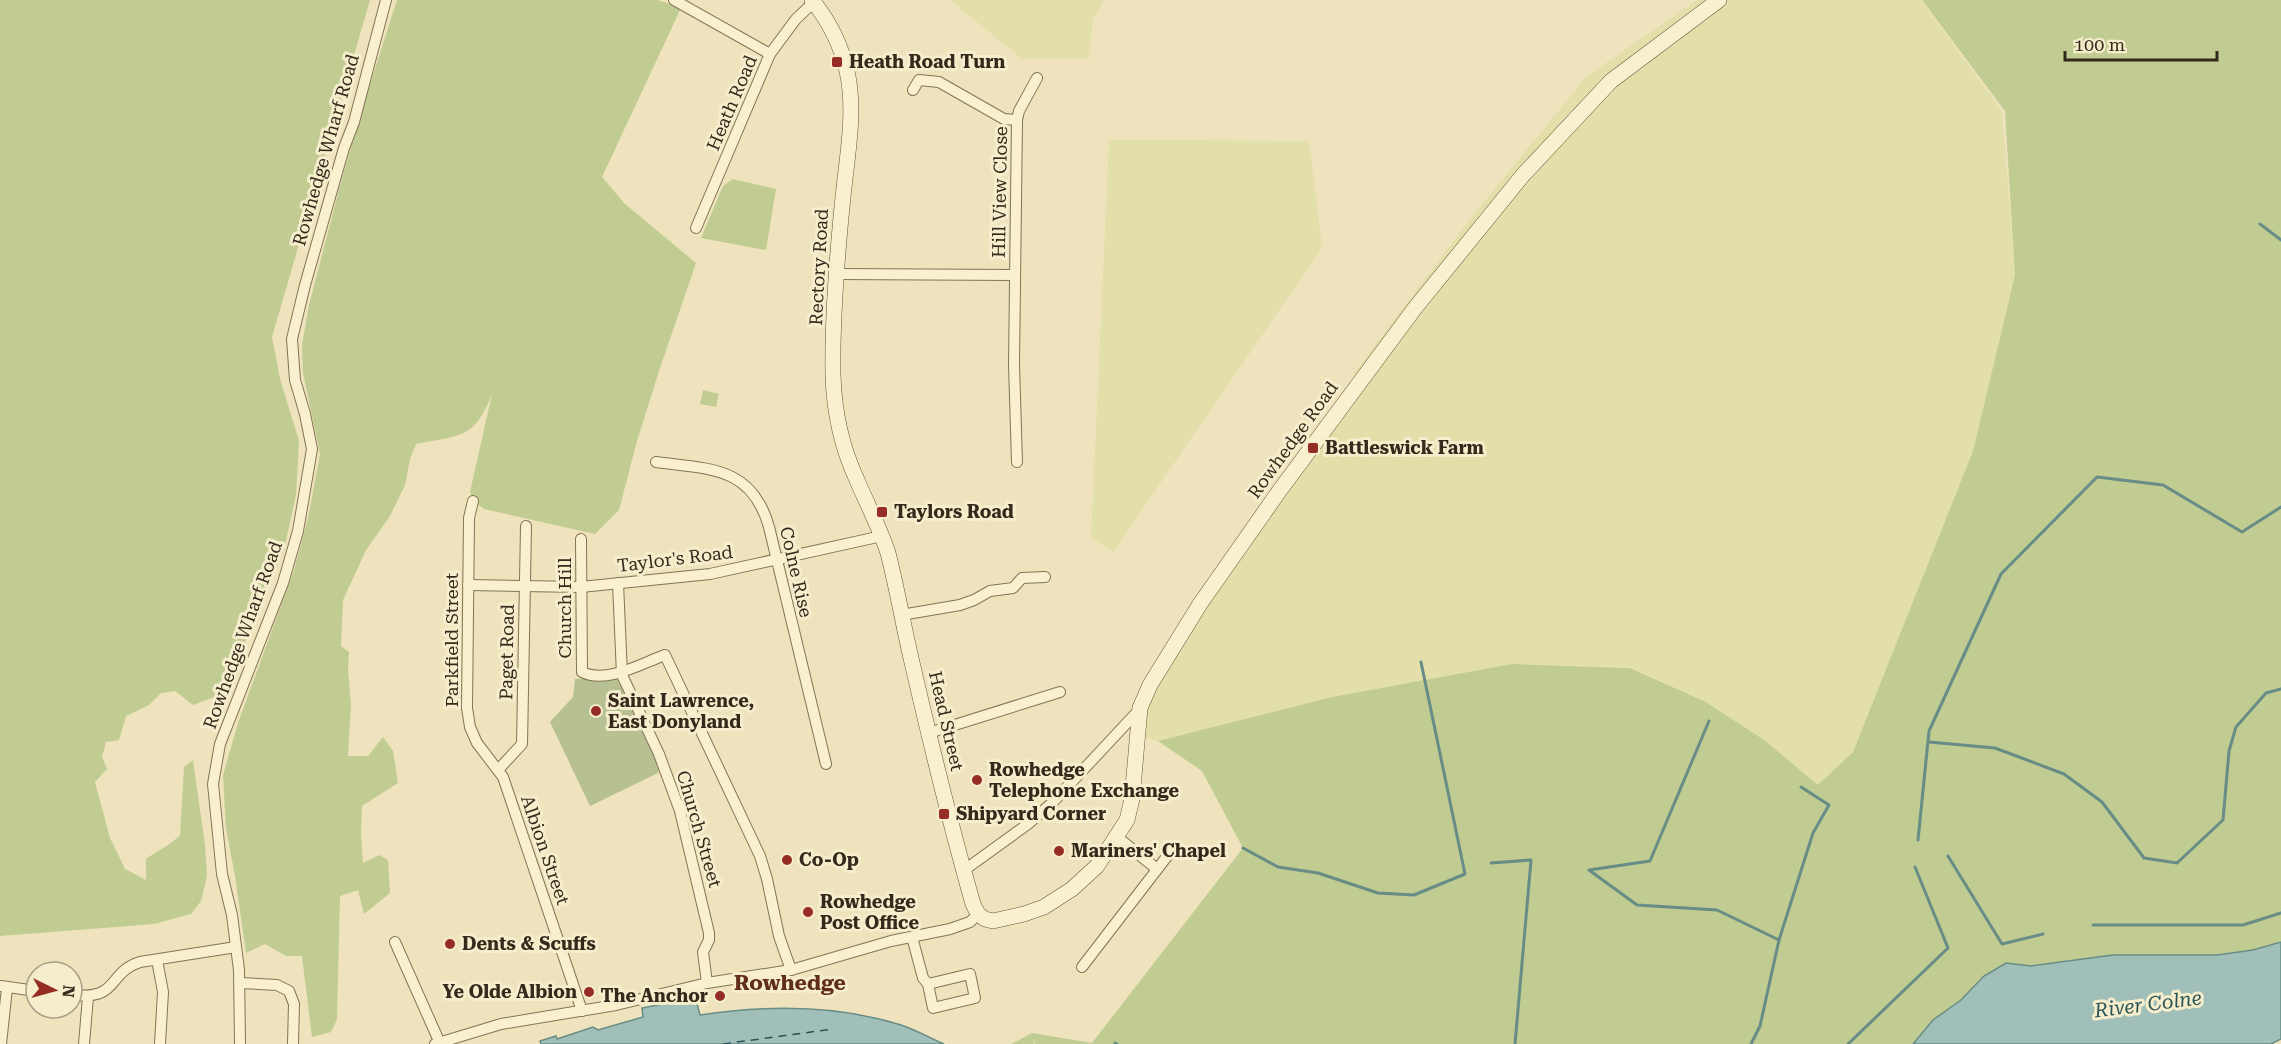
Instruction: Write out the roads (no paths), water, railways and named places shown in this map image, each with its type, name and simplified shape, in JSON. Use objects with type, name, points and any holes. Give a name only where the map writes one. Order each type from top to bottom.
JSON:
[{"type":"street","name":"Rowhedge Wharf Road","points":[[240,1044],[240,983],[232,915],[222,874],[213,784],[220,744],[283,583],[298,531],[312,450],[305,414],[294,380],[292,339],[304,285],[344,148],[354,122],[386,0]]},
{"type":"street","points":[[674,0],[771,54]]},
{"type":"street","name":"Rowhedge Road","points":[[978,914],[993,921],[1006,920],[1044,907],[1085,879],[1097,866],[1127,820],[1132,799],[1140,708],[1150,685],[1200,604],[1280,490],[1415,308],[1523,175],[1611,81],[1719,0]]},
{"type":"street","name":"Heath Road","points":[[696,228],[771,54],[796,19],[813,1]]},
{"type":"street","name":"Rectory Road","points":[[813,1],[829,23],[840,46],[850,92],[849,138],[837,274],[833,376],[837,410],[843,441],[855,477],[882,536]]},
{"type":"street","name":"Hill View Close","points":[[1017,462],[1014,364],[1017,120],[1019,111],[1037,78]]},
{"type":"street","points":[[915,81],[939,81],[1004,119],[1017,120]]},
{"type":"street","name":"Hill View Close","points":[[837,274],[1015,275]]},
{"type":"street","name":"Colne Rise","points":[[656,462],[728,474],[749,487],[765,514],[826,764]]},
{"type":"street","name":"Parkfield Street","points":[[473,501],[469,518],[467,708],[470,727],[477,743],[498,770]]},
{"type":"street","name":"Paget Road","points":[[498,770],[522,744],[526,525]]},
{"type":"street","name":"Taylor's Road","points":[[468,585],[582,587],[710,574],[882,536]]},
{"type":"street","name":"Head Street","points":[[882,536],[963,871],[978,914]]},
{"type":"street","name":"Church Hill","points":[[581,538],[582,672],[592,676],[622,671]]},
{"type":"street","points":[[901,615],[960,605],[990,591],[1013,588],[1022,578],[1045,577]]},
{"type":"street","name":"Church Street","points":[[618,583],[622,671],[659,754],[680,812],[709,933],[709,940],[703,952],[707,983]]},
{"type":"street","points":[[622,671],[665,655],[760,856],[768,879],[779,936],[791,970]]},
{"type":"street","points":[[928,733],[1060,692]]},
{"type":"street","points":[[963,871],[1028,824],[1053,802],[1140,708]]},
{"type":"street","name":"Albion Street","points":[[498,770],[503,777],[582,1011]]},
{"type":"street","points":[[1117,837],[1157,869]]},
{"type":"street","points":[[1082,967],[1172,850]]},
{"type":"street","points":[[394,942],[437,1043],[501,1024],[654,997],[707,983],[791,970],[964,925],[978,914]]},
{"type":"street","points":[[912,937],[923,978],[928,984],[933,1008],[975,998],[969,974],[928,984]]},
{"type":"street","points":[[84,996],[107,991],[133,964],[236,947]]},
{"type":"street","points":[[157,960],[163,992],[160,1044]]},
{"type":"street","points":[[240,983],[277,985],[289,991],[294,1004],[292,1044]]},
{"type":"street","points":[[1,1044],[4,987],[24,990]]},
{"type":"street","points":[[84,1044],[88,997]]},
{"type":"water","name":"River Colne","points":[[2281,942],[2281,1039],[2271,1044],[1913,1044],[1933,1020],[1961,1000],[1984,976],[2006,963],[2031,966],[2113,955],[2217,955],[2253,950]]},
{"type":"water","points":[[688,999],[691,1002],[696,1000],[700,1015],[776,1008],[827,1010],[877,1018],[901,1025],[944,1044],[541,1044],[540,1041],[556,1036],[557,1039],[593,1027],[598,1030],[643,1017],[642,1008]]},
{"type":"waterway","points":[[2260,224],[2281,240]]},
{"type":"waterway","points":[[1918,840],[1929,731],[2001,574],[2097,477],[2163,485],[2242,532],[2281,507]]},
{"type":"waterway","points":[[1243,848],[1278,867],[1318,873],[1378,893],[1414,895],[1465,874],[1421,662]]},
{"type":"waterway","points":[[1929,742],[1995,748],[2064,774],[2102,802],[2144,858],[2177,863],[2223,820],[2229,751],[2236,727],[2266,693],[2281,689]]},
{"type":"waterway","points":[[1709,721],[1650,861],[1589,870],[1637,905],[1717,910],[1779,940]]},
{"type":"waterway","points":[[1751,1044],[1760,1026],[1779,940],[1813,833],[1829,805],[1801,787]]},
{"type":"waterway","points":[[1948,856],[2002,944],[2043,934]]},
{"type":"waterway","points":[[1491,863],[1531,860],[1515,1044]]},
{"type":"waterway","points":[[1848,1044],[1948,948],[1915,867]]},
{"type":"waterway","points":[[2093,925],[2243,925],[2281,913]]},
{"type":"place","name":"Heath Road Turn","points":[[837,62]]},
{"type":"place","name":"Battleswick Farm","points":[[1313,448]]},
{"type":"place","name":"Taylors Road","points":[[882,512]]},
{"type":"place","name":"Saint Lawrence, East Donyland","points":[[596,711]]},
{"type":"place","name":"Rowhedge Telephone Exchange","points":[[977,780]]},
{"type":"place","name":"Shipyard Corner","points":[[944,814]]},
{"type":"place","name":"Mariners' Chapel","points":[[1059,851]]},
{"type":"place","name":"Co-Op","points":[[787,860]]},
{"type":"place","name":"Rowhedge Post Office","points":[[808,912]]},
{"type":"place","name":"Dents & Scuffs","points":[[450,944]]},
{"type":"place","name":"Ye Olde Albion","points":[[589,992]]},
{"type":"place","name":"The Anchor","points":[[720,996]]},
{"type":"district","name":"Rowhedge","points":[[790,983]]}]
